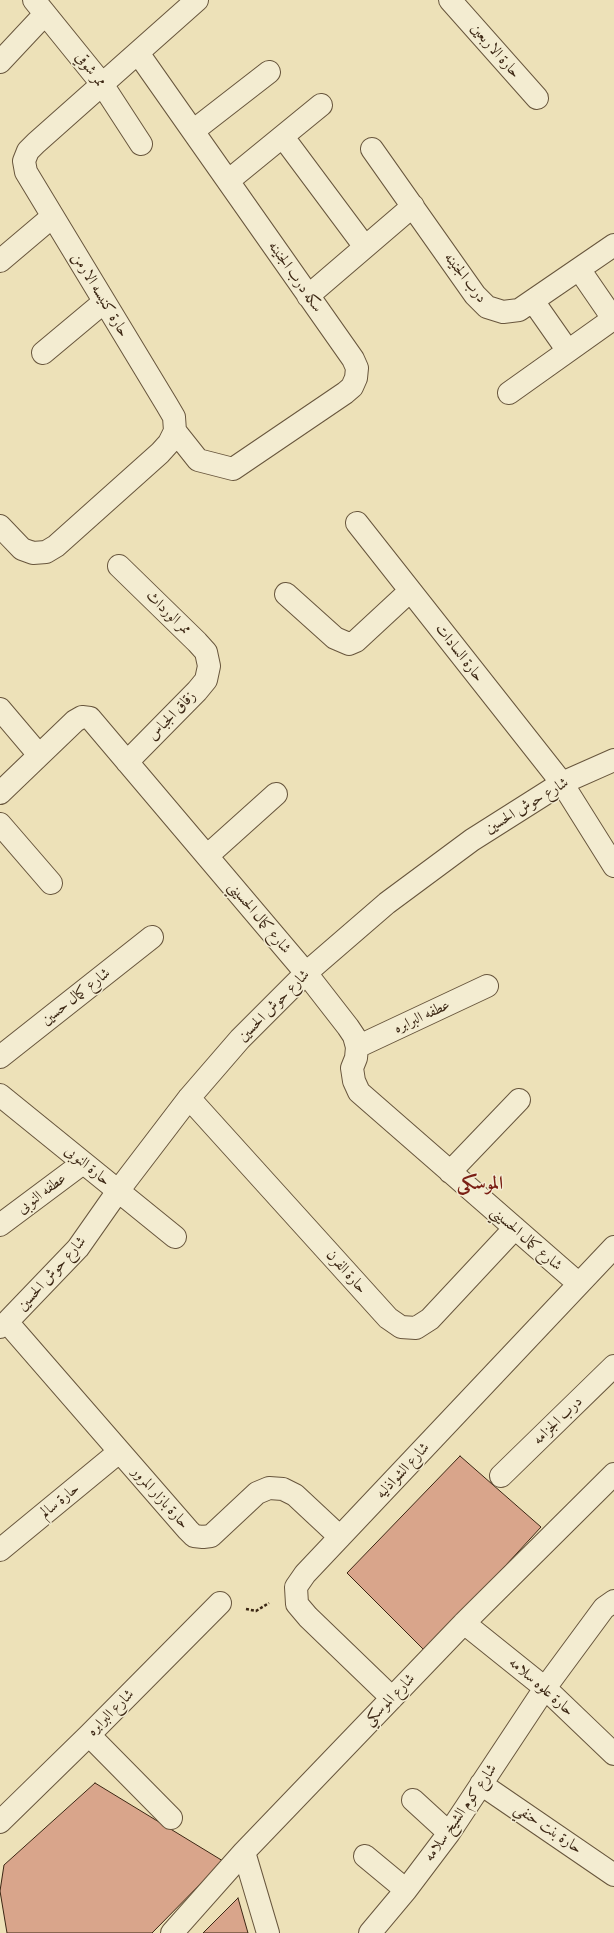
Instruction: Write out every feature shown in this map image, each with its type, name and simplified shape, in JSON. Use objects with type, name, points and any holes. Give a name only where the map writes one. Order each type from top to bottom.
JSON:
[{"type":"street","name":"حارة كنيسه الارمن","points":[[175,430],[174,417],[52,217],[26,172],[24,161],[28,151],[197,0]]},
{"type":"street","name":"حارة الاربعين","points":[[454,1],[537,98]]},
{"type":"street","points":[[0,62],[39,7]]},
{"type":"street","name":"ممر شوقي","points":[[39,7],[102,84],[141,144]]},
{"type":"street","name":"سكه درب الجنينه","points":[[138,53],[353,359],[356,368],[356,378],[352,387],[345,393],[233,469],[198,460],[175,430]]},
{"type":"street","points":[[193,130],[269,72]]},
{"type":"street","points":[[228,181],[322,105]]},
{"type":"street","points":[[283,137],[365,247]]},
{"type":"street","name":"درب الجنينه","points":[[372,150],[475,295],[487,307],[503,312],[519,310],[614,245]]},
{"type":"street","points":[[308,296],[413,206]]},
{"type":"street","points":[[0,261],[52,217]]},
{"type":"street","points":[[509,392],[614,320],[579,269]]},
{"type":"street","points":[[533,301],[568,351]]},
{"type":"street","points":[[43,354],[104,302]]},
{"type":"street","points":[[0,526],[22,549],[33,553],[46,552],[56,546],[160,453],[169,444],[175,430]]},
{"type":"street","name":"حارة السادات","points":[[357,523],[562,783],[614,866]]},
{"type":"street","name":"ممر الورداث","points":[[119,566],[206,652],[209,666]]},
{"type":"street","points":[[286,594],[334,638],[349,644],[356,641],[410,591]]},
{"type":"street","name":"زقاق الجباس","points":[[127,762],[197,691],[206,680],[209,666]]},
{"type":"street","points":[[0,709],[39,755],[0,793]]},
{"type":"street","name":"شارع كمال الحسيني","points":[[39,755],[75,721],[82,717],[90,718],[306,973],[348,1027],[354,1036],[357,1047],[356,1058],[352,1068],[354,1081],[359,1092],[579,1284]]},
{"type":"street","name":"شارع حوش الحسين","points":[[4,1325],[78,1248],[118,1190],[189,1098],[240,1039],[306,973],[387,903],[466,844],[562,783],[614,760]]},
{"type":"street","points":[[207,856],[276,794]]},
{"type":"street","points":[[0,824],[51,883]]},
{"type":"street","name":"شارع كمال حسين","points":[[0,1057],[152,937]]},
{"type":"street","name":"عطفه البرابره","points":[[357,1047],[487,986]]},
{"type":"street","name":"حارة النوبى","points":[[0,1095],[175,1237]]},
{"type":"street","name":"حارة الفرن","points":[[189,1098],[388,1318],[400,1327],[416,1328],[430,1319],[515,1228]]},
{"type":"street","points":[[450,1172],[519,1100]]},
{"type":"street","name":"عطفه النوبى","points":[[0,1225],[83,1163]]},
{"type":"street","name":"شارع الشواذليه","points":[[296,1587],[305,1574],[614,1247]]},
{"type":"street","name":"حارة بازار المرور","points":[[4,1325],[194,1536],[211,1536],[257,1492],[269,1488],[283,1489],[295,1495],[340,1537]]},
{"type":"street","name":"درب الجزامه","points":[[501,1476],[614,1366]]},
{"type":"street","name":"حارة سالم","points":[[0,1550],[119,1452]]},
{"type":"street","name":"شارع الموسكي","points":[[172,1933],[244,1852],[464,1623],[614,1474]]},
{"type":"street","points":[[296,1587],[297,1604],[308,1617],[392,1698]]},
{"type":"street","name":"شارع كوم الشيخ سلامه","points":[[370,1933],[406,1890],[449,1833],[545,1688],[604,1608],[614,1601]]},
{"type":"street","name":"شارع البرابره","points":[[0,1822],[220,1603]]},
{"type":"street","name":"حارة علوه سلامه","points":[[464,1623],[545,1688],[614,1754]]},
{"type":"street","points":[[89,1735],[171,1818]]},
{"type":"street","name":"حارة بنت حنفي","points":[[481,1784],[614,1875]]},
{"type":"street","points":[[413,1800],[449,1833]]},
{"type":"street","points":[[244,1852],[268,1933]]},
{"type":"street","points":[[365,1856],[406,1890]]},
{"type":"path","points":[[220,1603],[256,1610],[296,1587]]},
{"type":"building","points":[[460,1456],[541,1527],[426,1652],[347,1573]]},
{"type":"building","points":[[95,1783],[223,1861],[152,1933],[7,1933],[0,1891],[4,1865]]},
{"type":"building","points":[[238,1898],[248,1933],[203,1933]]},
{"type":"district","name":"الموسكى","points":[[480,1184]]}]
